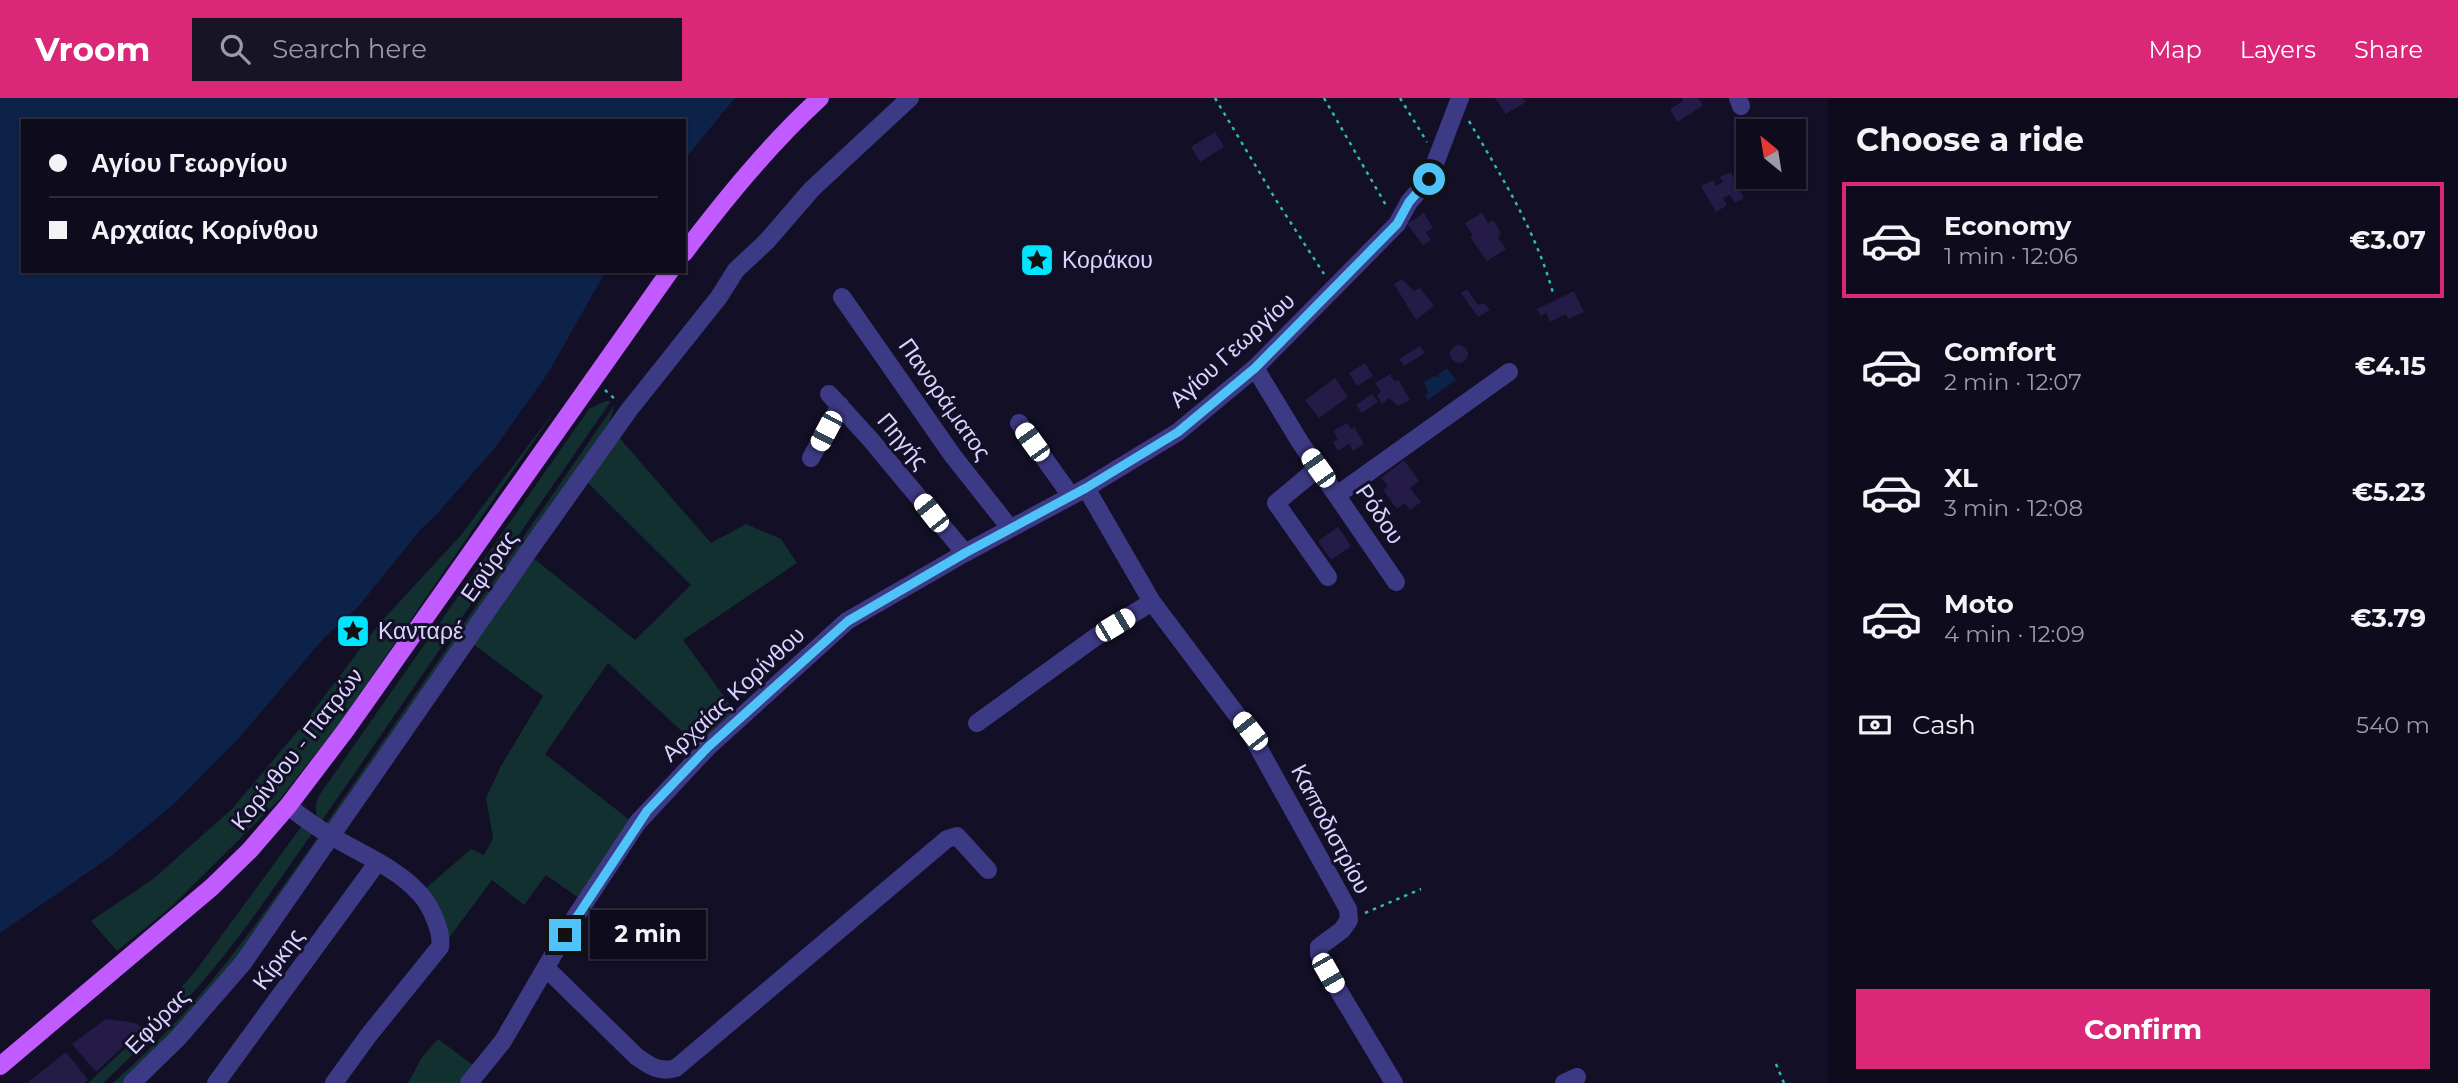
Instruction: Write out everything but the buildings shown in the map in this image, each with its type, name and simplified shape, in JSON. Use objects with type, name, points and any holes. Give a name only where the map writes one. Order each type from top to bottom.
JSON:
[{"type":"main road","points":[[686,250],[727,197],[788,128],[820,98]]},
{"type":"main road","name":"Κορίνθου - Πατρών","points":[[0,1066],[212,887],[250,850],[288,806],[345,731],[669,273]]},
{"type":"street","name":"Εφύρας","points":[[132,1083],[178,1038],[243,963],[629,410],[719,297],[736,270],[766,242],[812,189],[910,98]]},
{"type":"street","name":"Αγίου Γεωργίου","points":[[848,621],[1078,492],[1178,432],[1255,368],[1397,224],[1409,202],[1429,179],[1459,100]]},
{"type":"street","name":"Πανοράματος","points":[[842,297],[953,456],[1010,528]]},
{"type":"street","name":"Ρόδου","points":[[1255,368],[1318,468],[1396,582]]},
{"type":"street","points":[[1337,495],[1509,372]]},
{"type":"street","name":"Πηγής","points":[[811,458],[834,399],[965,553]]},
{"type":"street","name":"Καποδιστρίου","points":[[1018,423],[1078,492],[1152,602],[1250,731],[1348,909],[1349,920],[1342,930],[1319,947],[1319,954],[1394,1083]]},
{"type":"street","points":[[1318,468],[1276,503],[1328,577]]},
{"type":"street","points":[[977,723],[1097,636],[1152,602]]},
{"type":"street","name":"Αρχαίας Κορίνθου","points":[[469,1083],[503,1041],[574,919],[647,811],[708,747],[848,621]]},
{"type":"street","points":[[288,806],[418,891],[425,900],[442,939],[440,947],[334,1083]]},
{"type":"street","points":[[546,968],[637,1057],[671,1077],[676,1068],[947,839],[957,836],[988,870]]},
{"type":"street","name":"Κίρκης","points":[[216,1083],[377,863]]},
{"type":"path","points":[[1216,98],[1315,263],[1335,287]]},
{"type":"path","points":[[1324,98],[1397,224]]},
{"type":"path","points":[[1400,98],[1429,146],[1440,153]]},
{"type":"path","points":[[1459,100],[1532,233],[1544,259],[1553,293]]},
{"type":"path","points":[[595,380],[629,410]]},
{"type":"path","points":[[1349,920],[1421,889]]},
{"type":"path","points":[[1776,1064],[1784,1083]]},
{"type":"green space","points":[[611,401],[321,822],[316,810],[318,797],[589,409]]},
{"type":"green space","points":[[615,404],[609,423],[336,823],[325,825]]},
{"type":"green space","points":[[558,406],[339,724],[280,799],[171,907],[117,951],[91,921],[153,879],[232,809],[301,727],[380,623],[461,535]]},
{"type":"green space","points":[[616,434],[711,543],[746,524],[781,539],[797,563],[683,640],[736,713],[699,747],[608,663],[545,754],[631,821],[579,898],[546,875],[524,905],[492,880],[448,939],[425,889],[471,849],[484,855],[493,838],[486,798],[501,766],[543,696],[473,644],[532,557],[635,640],[691,585],[585,480]]},
{"type":"green space","points":[[301,827],[313,832],[213,969],[163,1024],[103,1083],[88,1083],[146,1029],[197,969]]},
{"type":"green space","points":[[319,836],[320,844],[316,852],[207,996],[124,1083],[113,1083],[160,1039],[203,991]]},
{"type":"green space","points":[[438,1039],[473,1065],[459,1083],[408,1083],[422,1057]]},
{"type":"water","points":[[0,98],[735,98],[686,158],[686,119],[21,119],[21,273],[605,273],[548,373],[494,449],[421,529],[358,607],[324,638],[239,738],[174,804],[106,860],[0,933]]},
{"type":"water","points":[[1447,368],[1456,380],[1428,400],[1424,382]]},
{"type":"place","name":"Κοράκου","points":[[1037,260]]},
{"type":"place","name":"Κανταρέ","points":[[353,631]]},
{"type":"route","points":[[565,935],[647,811],[708,747],[848,621],[965,553],[1086,488],[1178,432],[1255,368],[1397,224],[1409,202],[1429,179]]}]
